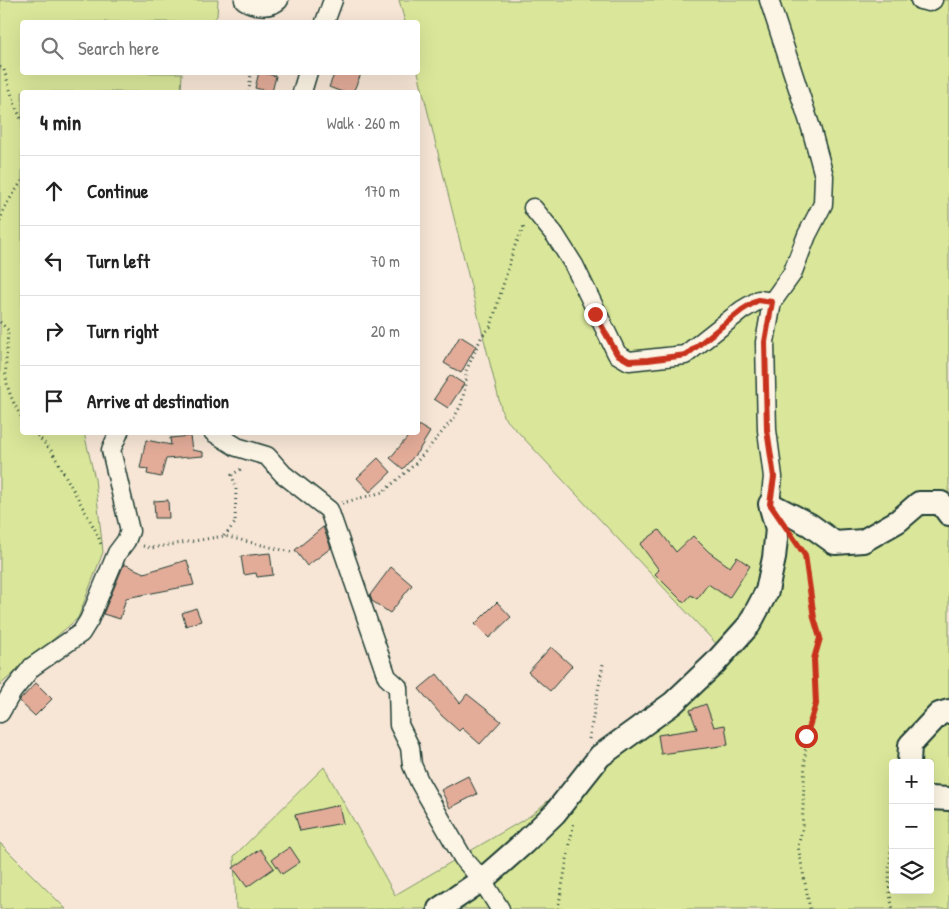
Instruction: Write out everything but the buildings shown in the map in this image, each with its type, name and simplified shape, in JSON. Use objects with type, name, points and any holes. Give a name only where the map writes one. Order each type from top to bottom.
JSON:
[{"type":"street","points":[[244,0],[257,6],[275,3],[279,0]]},
{"type":"street","points":[[326,20],[333,0]]},
{"type":"street","points":[[439,909],[482,880],[555,813],[600,756],[673,703],[714,664],[749,625],[767,591],[774,558],[777,529],[770,504],[774,477],[767,430],[765,342],[772,302],[792,274],[807,235],[823,204],[824,176],[812,128],[769,0]]},
{"type":"street","points":[[920,0],[929,2],[933,0]]},
{"type":"street","points":[[303,90],[307,75]]},
{"type":"street","points":[[533,208],[555,235],[574,266],[617,354],[629,361],[686,355],[742,310],[758,300],[772,302]]},
{"type":"street","points":[[0,713],[12,692],[32,666],[81,633],[89,620],[117,553],[126,541],[130,531],[111,450],[118,435]]},
{"type":"street","points":[[218,435],[237,447],[267,456],[283,474],[329,510],[387,678],[398,687],[399,726],[410,747],[416,774],[463,858],[482,880],[500,909]]},
{"type":"street","points":[[770,504],[810,525],[835,543],[863,541],[898,521],[918,503],[941,503],[949,514]]},
{"type":"street","points":[[909,759],[910,744],[939,714],[949,711]]},
{"type":"street","points":[[934,798],[949,799]]},
{"type":"path","points":[[0,67],[4,70],[20,116]]},
{"type":"path","points":[[249,90],[251,75]]},
{"type":"path","points":[[0,222],[4,208],[20,184]]},
{"type":"path","points":[[329,510],[350,500],[383,492],[414,464],[454,418],[461,405],[466,384],[466,371],[482,336],[491,326],[514,248],[533,208]]},
{"type":"path","points":[[0,322],[8,330],[7,351],[1,371],[4,388],[9,402],[20,416]]},
{"type":"path","points":[[37,435],[52,450],[96,533],[100,546],[117,553],[145,545],[151,548],[224,536],[291,552]]},
{"type":"path","points":[[224,536],[235,523],[236,489],[232,475],[236,470],[267,456]]},
{"type":"path","points":[[790,533],[805,555],[814,618],[820,638],[814,659],[816,704],[806,736],[802,831],[798,846],[810,909]]},
{"type":"path","points":[[893,849],[891,890],[894,909]]},
{"type":"green space","points":[[0,0],[218,0],[217,16],[214,20],[20,20],[20,75],[182,75],[181,90],[20,90],[20,435],[84,435],[95,479],[103,552],[78,618],[0,685]]},
{"type":"green space","points":[[399,0],[949,0],[949,909],[236,909],[234,856],[324,767],[395,895],[530,816],[724,652],[503,416],[419,75],[420,20],[404,20]]},
{"type":"green space","points":[[0,843],[66,909],[0,909]]},
{"type":"route","points":[[595,314],[617,354],[629,361],[648,360],[686,355],[742,310],[758,300],[772,302],[765,342],[767,430],[774,477],[770,504],[805,555],[814,618],[820,638],[814,659],[816,704],[806,736]]}]
